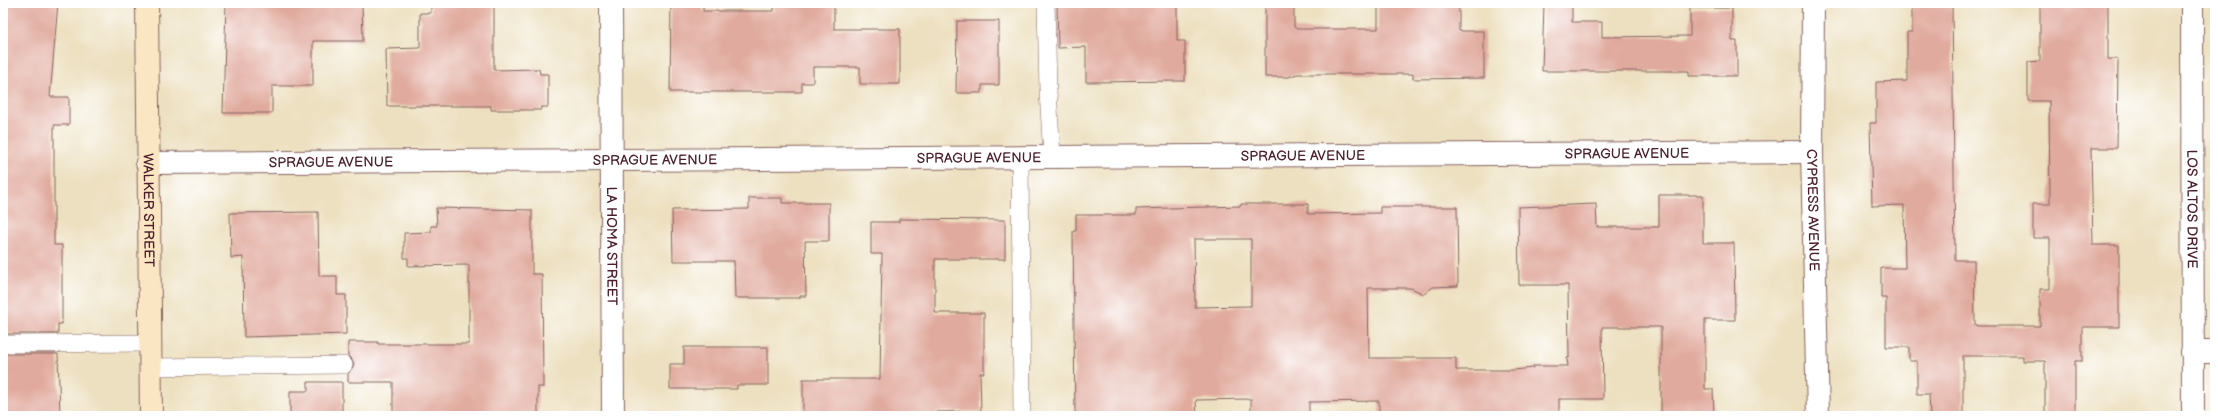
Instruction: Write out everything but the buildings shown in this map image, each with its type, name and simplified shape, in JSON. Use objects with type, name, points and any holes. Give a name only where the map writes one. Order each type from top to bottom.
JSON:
[{"type":"main road","name":"WALKER STREET","points":[[147,3],[147,163],[151,416]]},
{"type":"street","name":"LA HOMA STREET","points":[[611,3],[613,160],[613,416]]},
{"type":"street","name":"CYPRESS AVENUE","points":[[1813,3],[1812,152],[1818,416]]},
{"type":"street","name":"LOS ALTOS DRIVE","points":[[2192,3],[2192,416]]},
{"type":"street","name":"SPRAGUE AVENUE","points":[[147,163],[1812,152]]},
{"type":"street","points":[[2192,352],[2215,352]]},
{"type":"lane","points":[[1046,3],[1048,91],[1052,158]]},
{"type":"lane","points":[[1020,158],[1022,416]]},
{"type":"lane","points":[[3,344],[150,344]]},
{"type":"lane","points":[[150,367],[344,365]]}]
